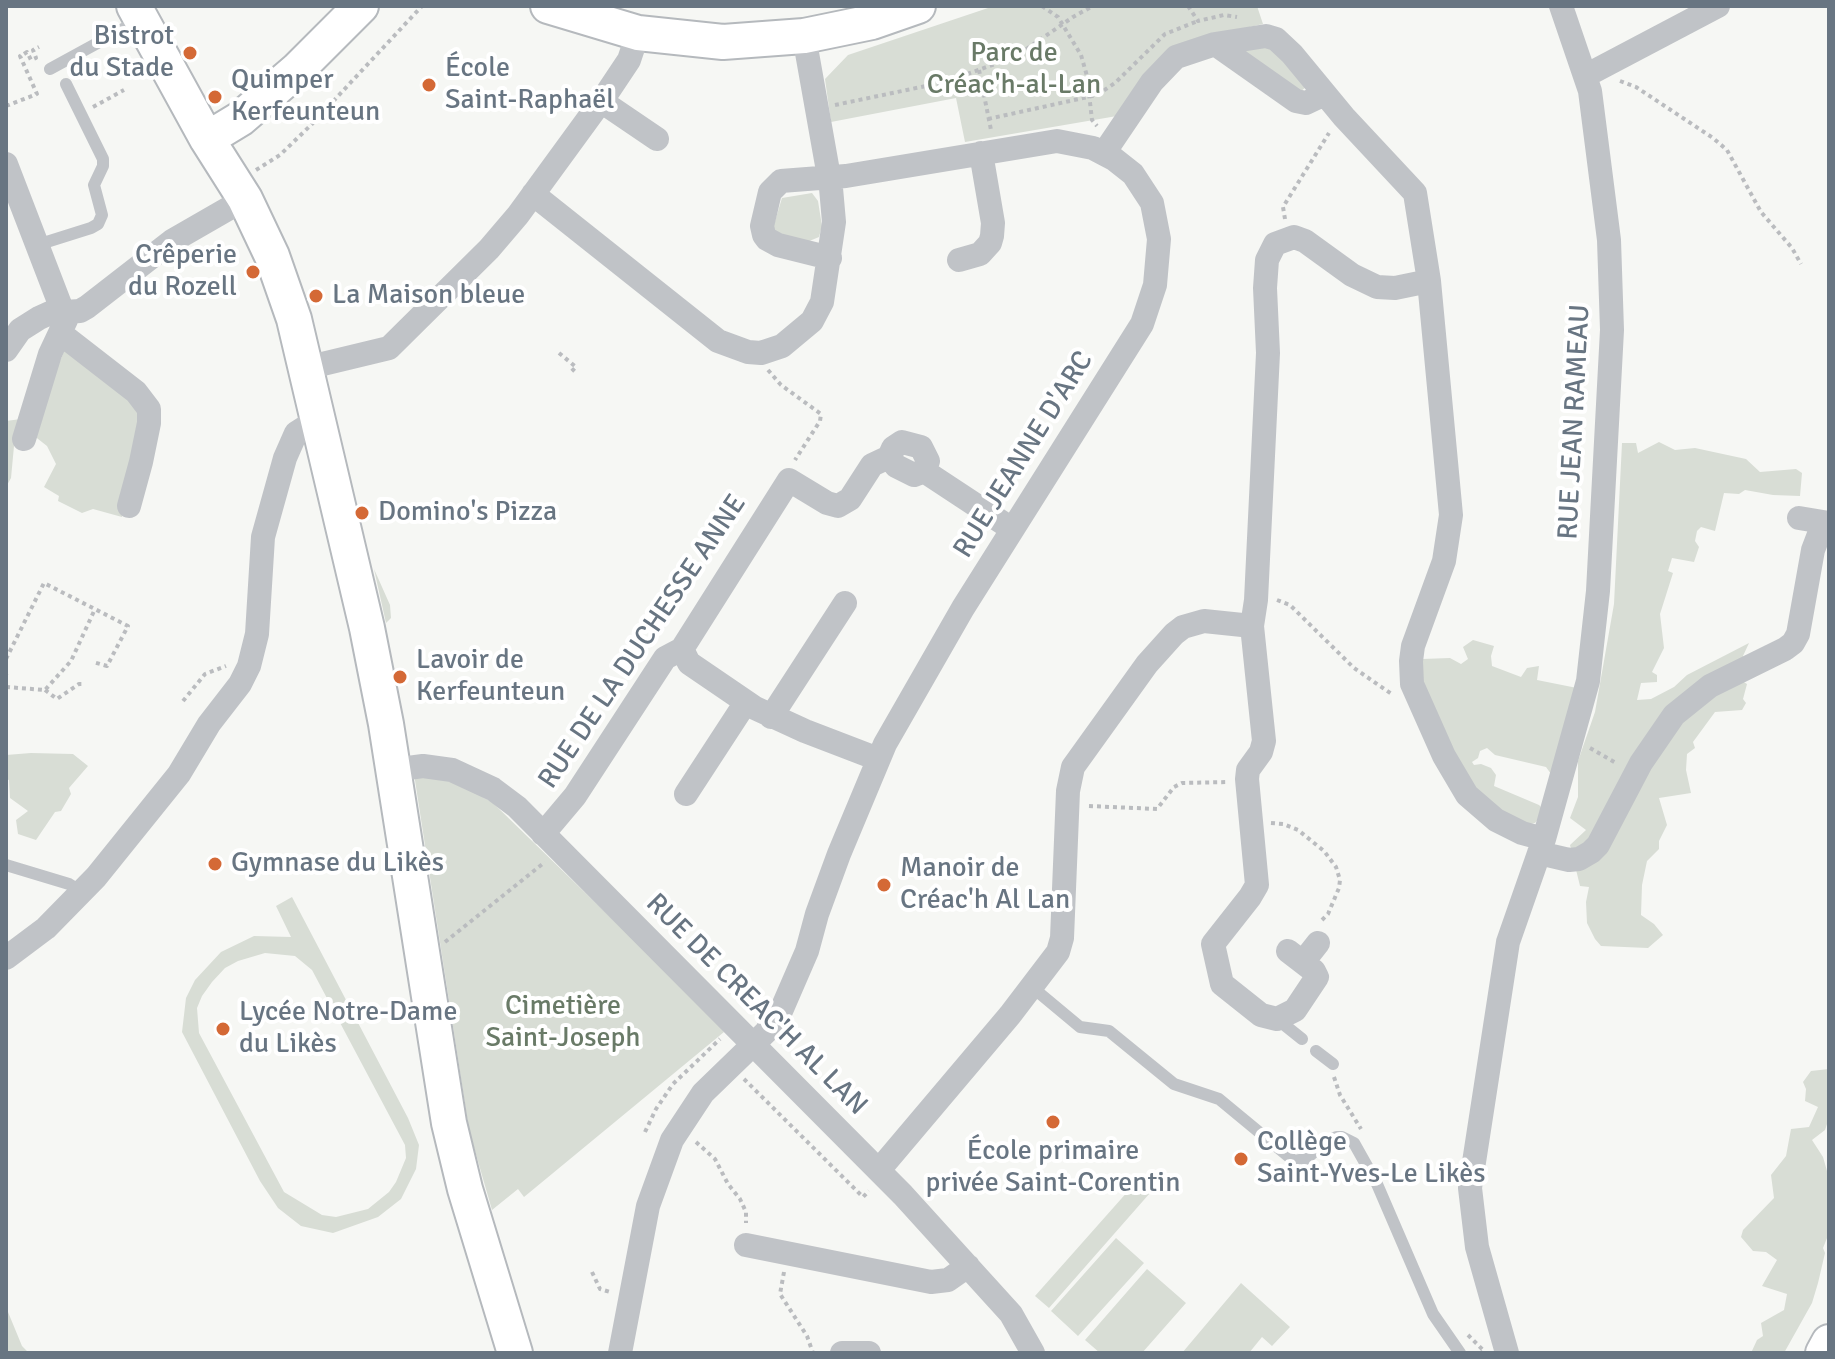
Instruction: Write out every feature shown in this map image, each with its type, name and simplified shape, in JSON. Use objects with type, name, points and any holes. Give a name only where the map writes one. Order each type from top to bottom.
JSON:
[{"type":"main road","points":[[226,169],[243,139],[297,70],[361,6]]},
{"type":"main road","points":[[548,6],[638,33],[723,42],[804,36],[872,22],[918,6]]},
{"type":"main road","points":[[131,19],[226,169],[285,292],[318,419],[360,555],[381,647],[393,770],[451,1134],[515,1353]]},
{"type":"main road","points":[[1823,1353],[1829,1342]]},
{"type":"street","name":"RUE JEAN RAMEAU","points":[[1495,1352],[1470,1188],[1505,953],[1542,846],[1593,652],[1612,330],[1609,240],[1596,70],[1561,6]]},
{"type":"street","points":[[1596,70],[1718,6]]},
{"type":"street","points":[[306,368],[389,348],[497,241],[629,60],[638,33]]},
{"type":"street","points":[[533,194],[710,335],[736,350],[771,351],[800,334],[812,321],[822,302],[835,211],[804,36]]},
{"type":"street","points":[[1109,145],[1168,63],[1183,53],[1215,44],[1266,36],[1276,39],[1292,54],[1415,193],[1425,239],[1451,515],[1444,561],[1413,646],[1411,673],[1417,697],[1444,756],[1467,795],[1496,820],[1542,846],[1569,860],[1579,859],[1591,852],[1598,845],[1651,746],[1674,715],[1695,696],[1785,649],[1796,638],[1813,550],[1821,529],[1827,523]]},
{"type":"street","points":[[1215,44],[1296,101],[1306,103],[1325,94]]},
{"type":"street","points":[[601,101],[657,139]]},
{"type":"street","name":"RUE JEANNE D'ARC","points":[[620,1353],[648,1206],[669,1147],[696,1102],[777,1018],[812,938],[826,890],[878,759],[920,680],[1134,338],[1152,296],[1159,255],[1155,213],[1148,195],[1109,145],[1057,141],[781,181],[770,192],[762,231],[770,242],[830,258]]},
{"type":"street","points":[[959,260],[980,254],[992,236],[993,223],[981,153]]},
{"type":"street","points":[[6,164],[62,322],[136,392],[149,409],[141,462],[129,506]]},
{"type":"street","points":[[24,439],[62,322],[87,307],[172,241],[226,169]]},
{"type":"street","points":[[1303,952],[1316,981],[1295,1010],[1277,1019],[1261,1015],[1222,984],[1214,952],[1215,940],[1257,885],[1247,779],[1248,770],[1261,752],[1264,741],[1252,626],[1256,600],[1268,353],[1265,273],[1270,252],[1275,244],[1287,237],[1305,241],[1352,275],[1377,287],[1395,288],[1429,281]]},
{"type":"street","points":[[6,350],[20,330],[39,318],[62,322]]},
{"type":"street","points":[[6,958],[39,934],[82,892],[179,774],[209,724],[240,684],[249,666],[259,618],[263,537],[272,503],[293,437],[302,427],[318,419]]},
{"type":"street","points":[[791,472],[827,503],[838,506],[847,502],[872,465],[889,457],[897,443],[906,442],[921,447],[928,461],[924,471],[1012,529]]},
{"type":"street","name":"RUE DE LA DUCHESSE ANNE","points":[[543,834],[575,796],[665,658],[682,649],[791,472]]},
{"type":"street","points":[[1799,518],[1827,523]]},
{"type":"street","points":[[771,717],[845,603]]},
{"type":"street","points":[[882,1173],[1032,987],[1061,945],[1068,791],[1073,767],[1147,664],[1174,634],[1183,627],[1204,621],[1252,626]]},
{"type":"street","points":[[682,649],[689,663],[771,717],[878,759]]},
{"type":"street","points":[[686,794],[746,702]]},
{"type":"street","name":"RUE DE CREAC'H AL LAN","points":[[393,770],[430,766],[461,773],[503,795],[882,1173],[1011,1314],[1033,1353]]},
{"type":"street","points":[[746,1245],[931,1282],[948,1280],[968,1266]]},
{"type":"street","points":[[842,1353],[869,1353]]},
{"type":"lane","points":[[50,69],[103,40]]},
{"type":"lane","points":[[37,245],[91,228],[102,219],[94,185],[103,159],[66,84]]},
{"type":"lane","points":[[6,865],[69,884],[82,892]]},
{"type":"lane","points":[[1032,987],[1080,1027],[1109,1031],[1174,1084],[1219,1099],[1294,1161],[1306,1159],[1320,1146],[1337,1137],[1354,1143],[1377,1184],[1433,1314],[1460,1353]]},
{"type":"lane","points":[[1277,1019],[1302,1039]]},
{"type":"lane","points":[[1316,1051],[1333,1064]]},
{"type":"path","points":[[226,169],[280,155],[422,6]]},
{"type":"path","points":[[1042,6],[1063,25],[1081,55],[1094,124],[1109,145]]},
{"type":"path","points":[[817,108],[909,91],[979,70],[1028,48],[1093,6]]},
{"type":"path","points":[[979,70],[988,119],[1089,98],[1115,83],[1165,34],[1198,21]]},
{"type":"path","points":[[6,106],[37,94],[20,56],[27,52],[31,60],[36,58],[33,50],[39,47]]},
{"type":"path","points":[[1596,70],[1636,87],[1727,150],[1761,212],[1792,248],[1801,264]]},
{"type":"path","points":[[81,114],[124,90]]},
{"type":"path","points":[[1287,237],[1283,207],[1331,130]]},
{"type":"path","points":[[559,353],[576,367],[569,374]]},
{"type":"path","points":[[765,367],[781,385],[821,414],[791,472]]},
{"type":"path","points":[[6,659],[44,583],[128,626],[107,666],[93,662]]},
{"type":"path","points":[[1290,605],[1366,678],[1403,700],[1417,697]]},
{"type":"path","points":[[45,690],[71,661],[95,609]]},
{"type":"path","points":[[183,701],[198,681],[217,668],[249,666]]},
{"type":"path","points":[[6,687],[45,690],[57,699],[79,684],[85,684]]},
{"type":"path","points":[[1572,741],[1594,749],[1613,764],[1640,743],[1651,746]]},
{"type":"path","points":[[1096,806],[1157,809],[1174,787],[1182,783],[1247,779]]},
{"type":"path","points":[[1251,825],[1276,823],[1292,826],[1324,851],[1336,867],[1339,888],[1328,914],[1317,926],[1303,952]]},
{"type":"path","points":[[443,943],[547,861]]},
{"type":"path","points":[[645,1132],[673,1084],[735,1025]]},
{"type":"path","points":[[730,1066],[863,1197],[882,1173]]},
{"type":"path","points":[[698,1143],[715,1159],[744,1206],[746,1245]]},
{"type":"path","points":[[788,1254],[780,1294],[807,1336],[813,1353]]},
{"type":"path","points":[[592,1272],[600,1289],[630,1296]]},
{"type":"path","points":[[1465,1332],[1495,1352]]},
{"type":"green space","name":"Parc de Créac'h-al-Lan","points":[[994,6],[1257,6],[1263,24],[1196,39],[1117,116],[965,142],[956,98],[831,122],[825,79],[848,55]]},
{"type":"green space","points":[[1271,45],[1306,87],[1300,92],[1246,53],[1246,49]]},
{"type":"green space","points":[[812,193],[818,201],[822,226],[819,237],[807,242],[772,231],[782,198]]},
{"type":"green space","points":[[67,345],[143,409],[140,447],[122,517],[93,509],[82,513],[58,501],[59,496],[44,487],[56,464],[47,446],[33,435],[46,392]]},
{"type":"green space","points":[[21,419],[11,478],[6,487],[6,421]]},
{"type":"green space","points":[[1659,442],[1675,450],[1695,448],[1746,459],[1760,472],[1796,469],[1802,473],[1800,496],[1745,490],[1739,494],[1724,493],[1715,531],[1701,527],[1697,531],[1695,541],[1699,547],[1694,562],[1672,558],[1668,571],[1673,573],[1660,614],[1664,648],[1652,672],[1657,675],[1657,682],[1641,683],[1637,700],[1651,699],[1674,687],[1687,675],[1749,643],[1743,656],[1742,681],[1747,684],[1743,699],[1746,703],[1742,710],[1715,712],[1693,742],[1695,748],[1687,754],[1686,770],[1691,793],[1659,798],[1667,825],[1659,841],[1659,849],[1647,861],[1641,915],[1663,935],[1648,948],[1601,946],[1587,923],[1589,887],[1580,886],[1570,845],[1586,830],[1570,818],[1578,797],[1578,761],[1595,712],[1614,604],[1622,443],[1636,443],[1638,453]]},
{"type":"green space","points":[[374,569],[390,605],[391,618],[386,623]]},
{"type":"green space","points":[[1473,640],[1494,646],[1492,666],[1521,677],[1527,668],[1539,666],[1537,680],[1577,688],[1551,774],[1546,767],[1495,755],[1487,748],[1480,751],[1478,758],[1472,762],[1491,768],[1496,775],[1494,786],[1539,805],[1545,811],[1535,823],[1522,826],[1477,793],[1452,750],[1423,681],[1422,659],[1450,658],[1461,664],[1468,659],[1463,647]]},
{"type":"green space","points":[[73,754],[88,766],[69,788],[71,794],[61,811],[55,812],[36,840],[18,834],[16,820],[28,811],[10,798],[9,780],[6,779],[6,755]]},
{"type":"green space","name":"Cimetière Saint-Joseph","points":[[435,772],[492,802],[719,1023],[724,1032],[524,1197],[518,1189],[492,1210],[469,1130],[414,774]]},
{"type":"green space","points":[[292,897],[408,1118],[419,1145],[416,1169],[401,1199],[378,1217],[333,1233],[301,1226],[278,1208],[260,1181],[182,1032],[186,998],[195,980],[221,952],[254,936],[291,937],[276,906]],"holes":[[[265,953],[295,956],[312,970],[405,1145],[406,1158],[389,1192],[368,1209],[336,1217],[322,1215],[284,1192],[199,1033],[197,1008],[202,996],[225,968]]]},
{"type":"green space","points":[[1829,1069],[1829,1118],[1825,1130],[1812,1140],[1823,1157],[1829,1178],[1829,1233],[1823,1248],[1825,1253],[1818,1283],[1812,1303],[1784,1353],[1751,1353],[1757,1340],[1763,1336],[1761,1323],[1784,1310],[1787,1294],[1762,1286],[1777,1260],[1766,1252],[1753,1251],[1741,1237],[1743,1230],[1774,1198],[1771,1175],[1786,1156],[1791,1129],[1809,1127],[1818,1107],[1805,1101],[1803,1082],[1811,1071]]},
{"type":"green space","points":[[1137,1181],[1150,1193],[1049,1308],[1035,1296]]},
{"type":"green space","points":[[1116,1238],[1144,1263],[1078,1336],[1051,1311]]},
{"type":"green space","points":[[1147,1269],[1186,1303],[1142,1353],[1100,1353],[1085,1340]]},
{"type":"green space","points":[[1241,1283],[1290,1327],[1272,1346],[1262,1337],[1249,1353],[1182,1353]]},
{"type":"green space","points":[[8,1312],[22,1346],[29,1353],[6,1353]]},
{"type":"place","name":"Bistrot du Stade","points":[[190,53]]},
{"type":"place","name":"École Saint-Raphaël","points":[[429,85]]},
{"type":"place","name":"Quimper Kerfeunteun","points":[[215,97]]},
{"type":"place","name":"Crêperie du Rozell","points":[[253,272]]},
{"type":"place","name":"La Maison bleue","points":[[316,296]]},
{"type":"place","name":"Domino's Pizza","points":[[362,513]]},
{"type":"place","name":"Lavoir de Kerfeunteun","points":[[400,677]]},
{"type":"place","name":"Gymnase du Likès","points":[[215,864]]},
{"type":"place","name":"Manoir de Créac'h Al Lan","points":[[884,885]]},
{"type":"place","name":"Lycée Notre-Dame du Likès","points":[[223,1029]]},
{"type":"place","name":"École primaire privée Saint-Corentin","points":[[1053,1122]]},
{"type":"place","name":"Collège Saint-Yves-Le Likès","points":[[1241,1159]]}]
